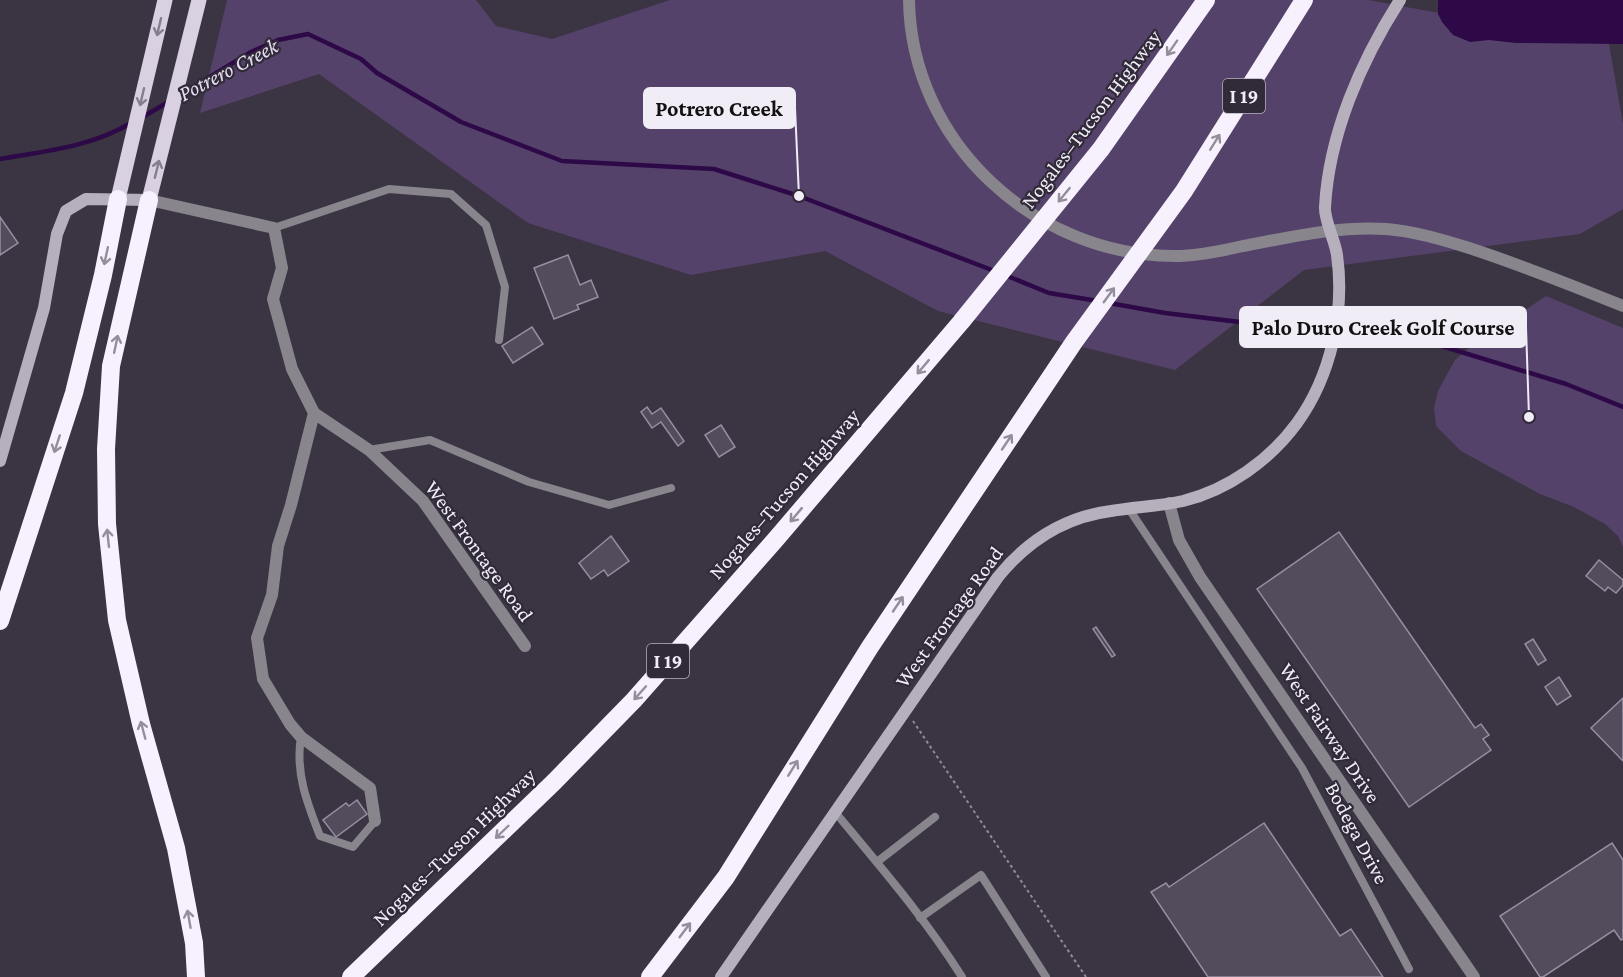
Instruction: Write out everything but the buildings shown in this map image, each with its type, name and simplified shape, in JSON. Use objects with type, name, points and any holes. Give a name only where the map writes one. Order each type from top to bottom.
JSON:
[{"type":"highway","name":"Nogales–Tucson Highway","points":[[351,977],[554,782],[634,700],[776,539],[961,322],[1101,149],[1206,0]]},
{"type":"highway","name":"I 19","points":[[650,977],[726,877],[870,646],[1074,342],[1184,191],[1304,0]]},
{"type":"highway","points":[[0,621],[74,393],[118,198]]},
{"type":"highway","points":[[149,200],[111,366],[106,449],[107,524],[117,621],[141,724],[176,848],[194,943],[196,977]]},
{"type":"main road","points":[[118,198],[165,0]]},
{"type":"main road","points":[[149,200],[199,0]]},
{"type":"street","points":[[909,0],[913,38],[920,68],[935,106],[962,149],[989,180],[1028,213],[1081,238],[1131,252],[1177,256],[1331,230],[1388,229],[1418,234],[1509,261],[1623,306]]},
{"type":"street","name":"West Frontage Road","points":[[721,977],[998,577],[1024,548],[1048,532],[1075,519],[1094,513],[1196,497],[1228,483],[1266,457],[1297,423],[1320,383],[1329,356],[1337,312],[1337,255],[1324,210],[1331,161],[1344,116],[1361,71],[1382,27],[1400,0]]},
{"type":"street","points":[[0,461],[44,308],[57,234],[66,211],[86,199],[149,200],[274,228]]},
{"type":"street","name":"West Frontage Road","points":[[274,228],[282,268],[273,299],[292,369],[314,413],[369,450],[423,501],[525,646]]},
{"type":"street","points":[[314,413],[291,505],[278,546],[272,595],[257,638],[263,679],[301,736],[369,788],[375,821]]},
{"type":"street","name":"West Fairway Drive","points":[[1169,503],[1179,540],[1200,577],[1474,977]]},
{"type":"lane","points":[[274,228],[389,189],[451,194],[486,225],[505,287],[499,340]]},
{"type":"lane","points":[[369,450],[430,440],[529,482],[609,505],[671,488]]},
{"type":"lane","name":"Bodega Drive","points":[[1129,508],[1302,768],[1409,969]]},
{"type":"lane","points":[[301,736],[298,755],[302,784],[320,836],[353,847],[375,821]]},
{"type":"lane","points":[[836,812],[920,918],[962,977]]},
{"type":"lane","points":[[877,862],[935,817]]},
{"type":"lane","points":[[920,918],[981,875],[1046,977]]},
{"type":"path","points":[[906,711],[936,752],[1086,977]]},
{"type":"shaded area","points":[[227,0],[476,0],[496,26],[552,39],[670,0],[1368,0],[1609,44],[1623,124],[1623,209],[1580,234],[1304,270],[1175,370],[938,311],[825,251],[691,275],[528,223],[319,74],[200,113]]},
{"type":"shaded area","points":[[1438,0],[1623,0],[1623,44],[1516,43],[1489,40],[1470,42],[1453,35],[1442,22],[1438,14]]},
{"type":"shaded area","points":[[1546,296],[1623,328],[1623,547],[1618,536],[1605,524],[1574,507],[1540,494],[1461,451],[1436,426],[1434,408],[1438,391],[1455,360]]},
{"type":"waterway","name":"Potrero Creek","points":[[180,95],[251,52],[278,40],[308,34],[361,59],[377,73],[461,122],[562,161],[714,169],[799,196],[997,272]]},
{"type":"waterway","name":"Potrero Creek","points":[[141,118],[170,101]]},
{"type":"waterway","name":"Potrero Creek","points":[[0,159],[84,143],[131,123]]},
{"type":"waterway","name":"Potrero Creek","points":[[1005,275],[1049,293],[1098,301]]},
{"type":"waterway","name":"Potrero Creek","points":[[1109,303],[1165,313],[1273,326],[1386,329],[1566,384],[1623,407]]},
{"type":"place","name":"Potrero Creek","points":[[799,196]]},
{"type":"place","name":"Palo Duro Creek Golf Course","points":[[1529,417]]}]
